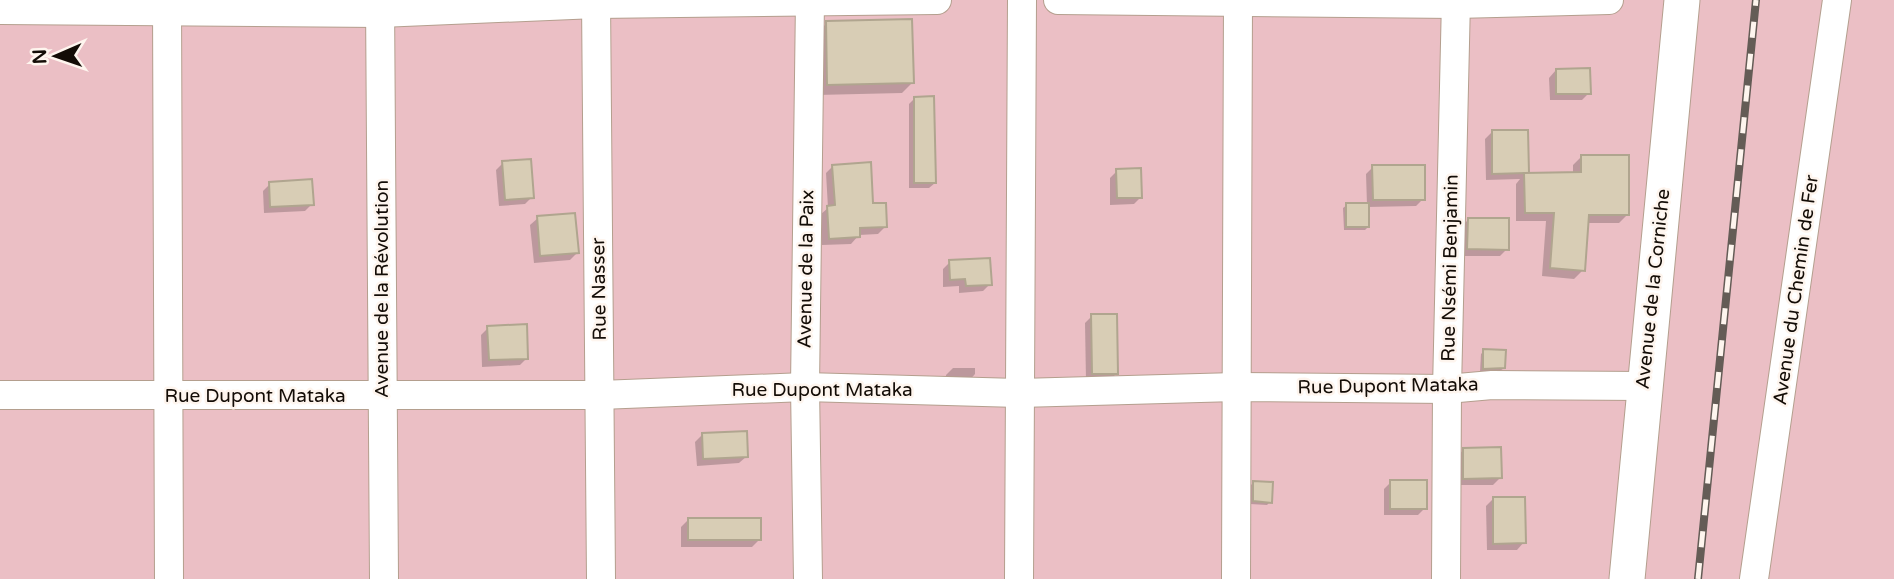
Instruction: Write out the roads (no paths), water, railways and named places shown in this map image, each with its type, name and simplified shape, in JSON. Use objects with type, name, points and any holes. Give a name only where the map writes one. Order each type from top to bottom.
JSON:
[{"type":"street","points":[[0,10],[937,0]]},
{"type":"street","points":[[1019,579],[1022,0]]},
{"type":"street","points":[[1058,0],[1609,0]]},
{"type":"street","name":"Avenue de la Corniche","points":[[1626,579],[1682,0]]},
{"type":"street","name":"Avenue du Chemin de Fer","points":[[1754,579],[1837,0]]},
{"type":"street","name":"Avenue de la Paix","points":[[808,579],[805,387],[810,1]]},
{"type":"street","points":[[1236,579],[1238,1]]},
{"type":"street","name":"Rue Nasser","points":[[596,2],[601,579]]},
{"type":"street","name":"Rue Nsémi Benjamin","points":[[1447,579],[1447,389],[1456,2]]},
{"type":"street","points":[[167,7],[169,579]]},
{"type":"street","name":"Avenue de la Révolution","points":[[380,7],[384,579]]},
{"type":"street","name":"Rue Dupont Mataka","points":[[0,395],[600,395],[805,387],[1020,393],[1236,387],[1447,389],[1492,385],[1643,386]]},
{"type":"railway","points":[[1698,579],[1756,0]]}]
